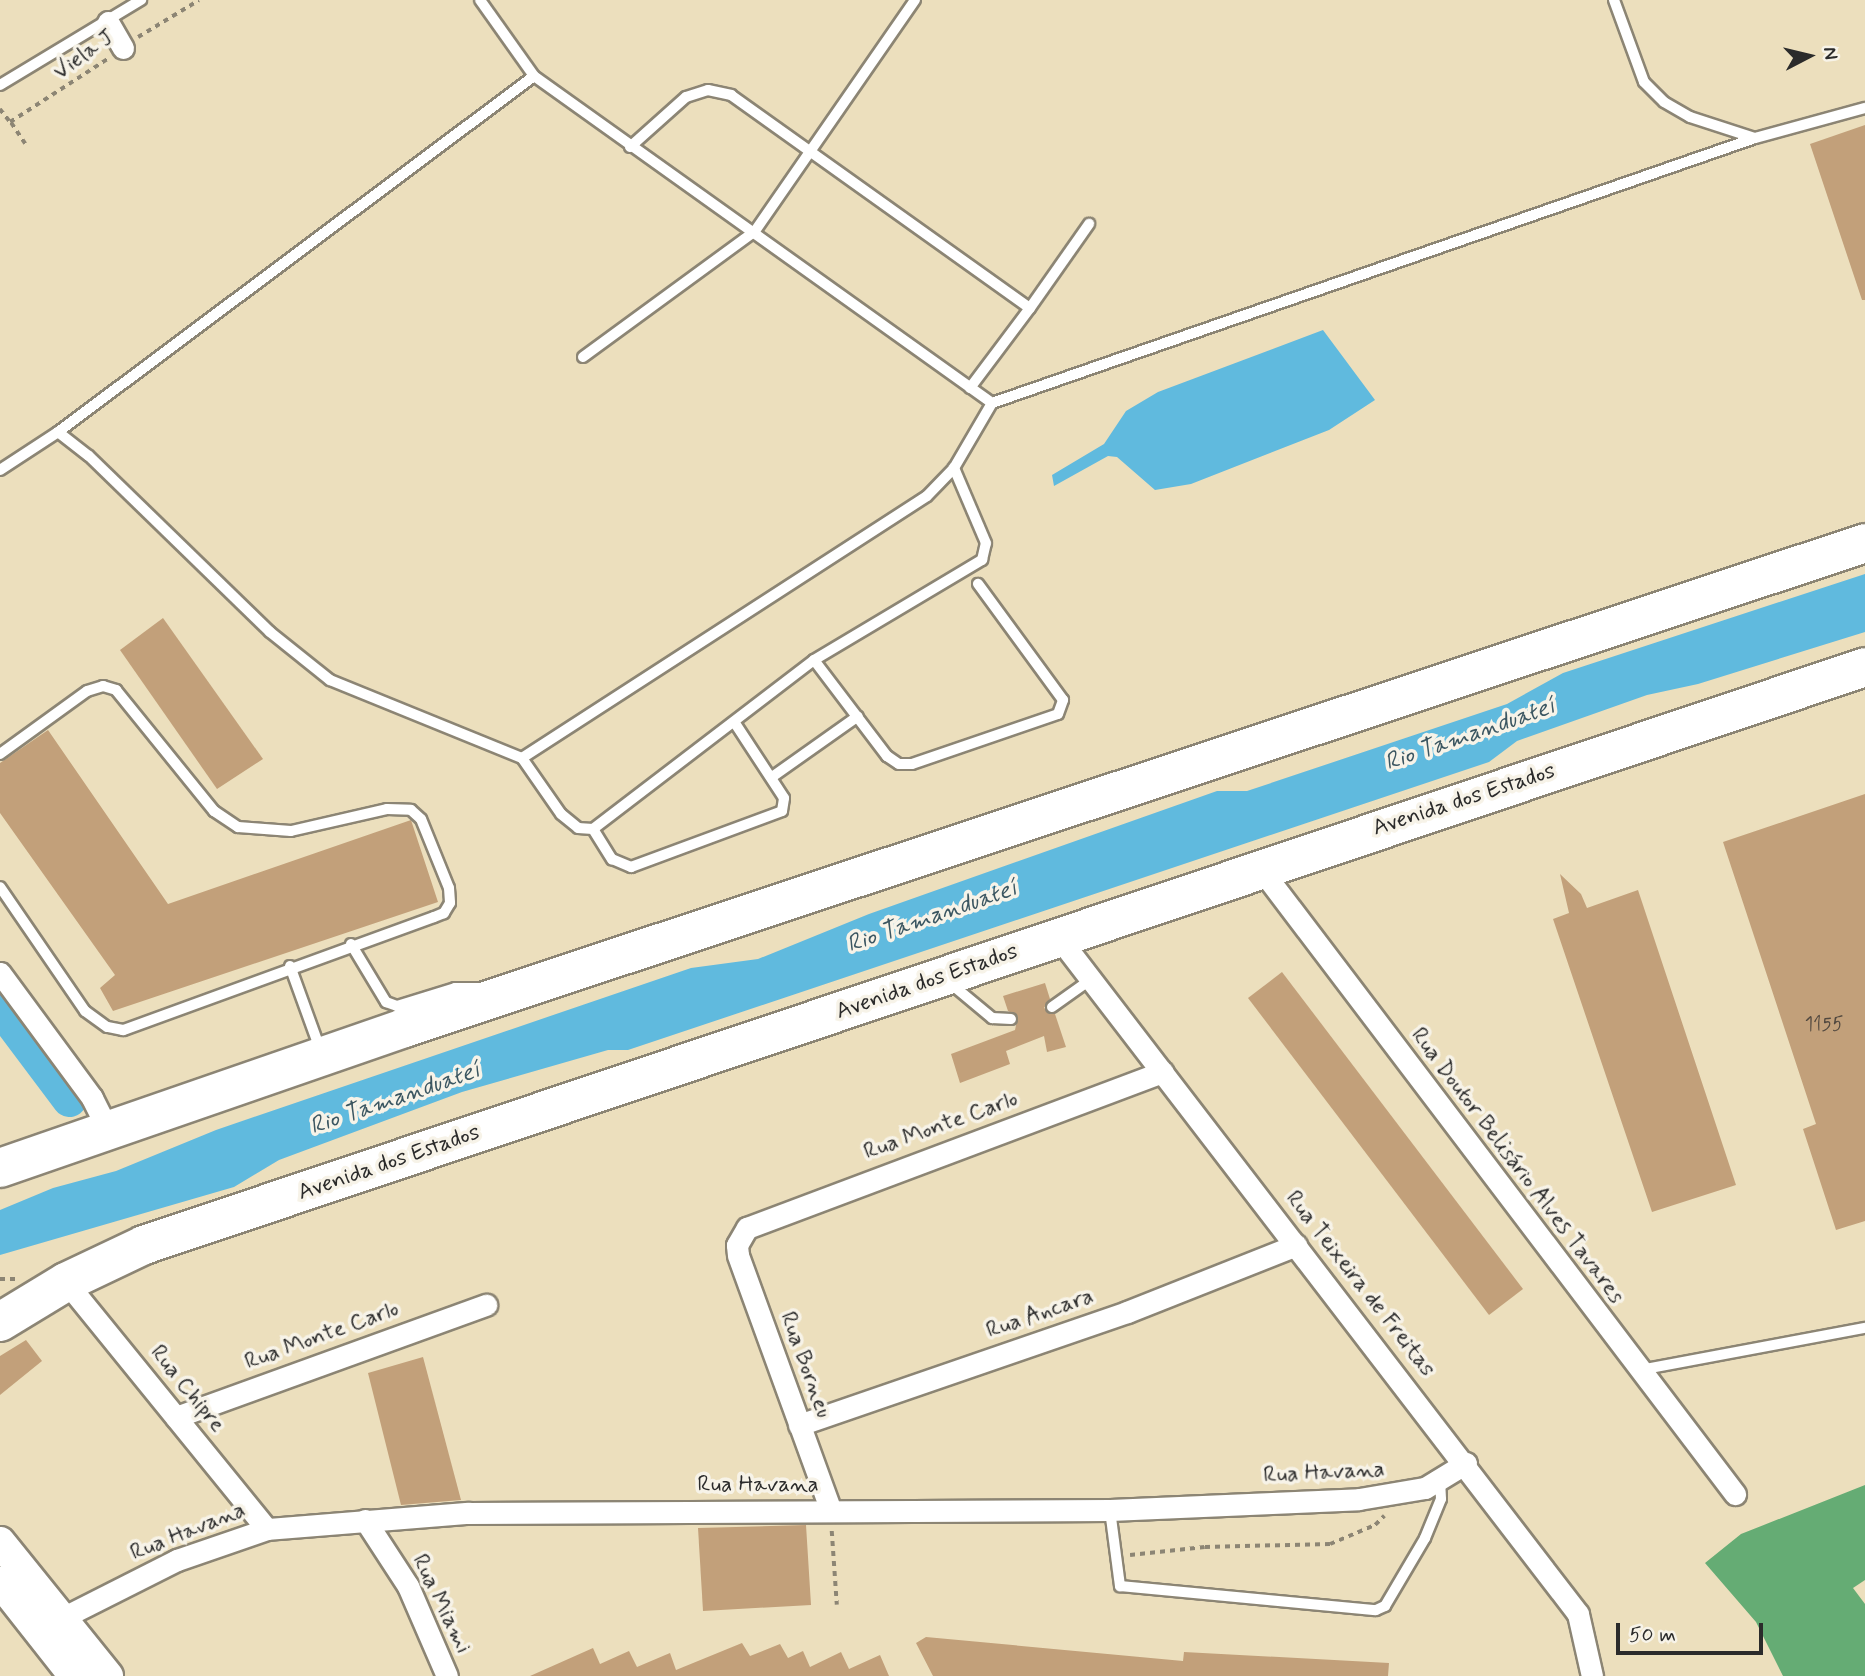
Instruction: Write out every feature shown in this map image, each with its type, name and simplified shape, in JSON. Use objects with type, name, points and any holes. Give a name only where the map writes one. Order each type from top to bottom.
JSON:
[{"type":"highway","points":[[0,1168],[104,1121],[323,1055],[1865,543]]},
{"type":"highway","name":"Avenida dos Estados","points":[[0,1322],[66,1282],[144,1245],[1865,667]]},
{"type":"main road","points":[[0,1542],[108,1676]]},
{"type":"main road","points":[[0,1582],[74,1676]]},
{"type":"street","points":[[108,22],[123,48]]},
{"type":"street","name":"Rua Doutor Belisário Alves Tavares","points":[[1260,868],[1637,1370],[1735,1494]]},
{"type":"street","name":"Rua Teixeira de Freitas","points":[[1059,937],[1466,1463],[1578,1615],[1592,1676]]},
{"type":"street","points":[[0,973],[104,1121]]},
{"type":"street","name":"Rua Monte Carlo","points":[[742,1236],[756,1222],[1163,1072]]},
{"type":"street","name":"Rua Borneu","points":[[742,1236],[738,1255],[831,1511]]},
{"type":"street","name":"Rua Ancara","points":[[799,1425],[1127,1311],[1296,1245]]},
{"type":"street","name":"Rua Chipre","points":[[66,1282],[267,1529]]},
{"type":"street","name":"Rua Monte Carlo","points":[[176,1417],[486,1305]]},
{"type":"street","name":"Rua Havana","points":[[62,1618],[177,1560],[267,1529],[467,1513],[1110,1510],[1400,1495],[1440,1479],[1466,1463]]},
{"type":"street","name":"Rua Miami","points":[[365,1520],[408,1586],[447,1676]]},
{"type":"lane","points":[[0,85],[141,0]]},
{"type":"lane","points":[[480,0],[534,76],[630,147],[755,231],[992,403]]},
{"type":"lane","points":[[583,357],[755,231],[915,0]]},
{"type":"lane","points":[[1614,0],[1644,82],[1664,102],[1690,117],[1755,138]]},
{"type":"lane","points":[[0,470],[58,432],[534,76]]},
{"type":"lane","points":[[630,147],[686,97],[708,90],[731,94],[1030,308]]},
{"type":"lane","points":[[522,758],[927,496],[954,468],[992,403],[1755,138],[1865,107]]},
{"type":"lane","points":[[970,388],[1089,224]]},
{"type":"lane","points":[[58,432],[89,456],[270,632],[330,680],[522,758],[561,814],[578,828],[593,829],[814,660],[982,560],[986,543],[954,468]]},
{"type":"lane","points":[[814,660],[887,756],[899,764],[912,764],[1058,714],[1063,700],[978,584]]},
{"type":"lane","points":[[0,754],[87,691],[103,686],[117,690],[214,811],[238,827],[291,831],[387,809],[411,810],[421,819],[449,888],[450,903],[444,913],[290,966],[123,1030],[107,1027],[85,1011],[0,887]]},
{"type":"lane","points":[[772,777],[858,716]]},
{"type":"lane","points":[[593,829],[612,859],[631,867],[782,811],[784,798],[735,723]]},
{"type":"lane","points":[[351,944],[386,1002],[397,1006],[454,988],[509,993]]},
{"type":"lane","points":[[290,966],[323,1055]]},
{"type":"lane","points":[[942,976],[992,1018],[1011,1019]]},
{"type":"lane","points":[[1052,1007],[1090,980]]},
{"type":"lane","points":[[1637,1370],[1865,1328]]},
{"type":"lane","points":[[1110,1510],[1116,1580],[1130,1590],[1381,1609],[1437,1513],[1440,1479]]},
{"type":"path","name":"Viela J","points":[[10,122],[53,99],[123,48],[199,0]]},
{"type":"path","points":[[0,109],[25,144]]},
{"type":"path","points":[[1114,1557],[1205,1547],[1330,1544],[1375,1525],[1400,1495]]},
{"type":"path","points":[[831,1511],[837,1605]]},
{"type":"green space","points":[[1865,1485],[1865,1580],[1853,1588],[1865,1604],[1865,1676],[1783,1676],[1756,1622],[1705,1563],[1741,1534]]},
{"type":"water","points":[[1323,330],[1375,400],[1329,430],[1191,484],[1155,490],[1117,457],[1108,456],[1054,486],[1052,475],[1104,444],[1126,411],[1158,392]]},
{"type":"water","name":"Rio Tamanduateí","points":[[1865,574],[1865,632],[1698,684],[1647,695],[1517,741],[1489,762],[628,1050],[608,1050],[462,1092],[279,1160],[234,1187],[0,1255],[0,1210],[53,1188],[116,1171],[216,1130],[691,968],[758,959],[869,914],[1217,791],[1247,791],[1507,704],[1563,673]]},
{"type":"building","points":[[1865,125],[1865,300],[1862,300],[1810,144]]},
{"type":"building","points":[[163,618],[263,759],[217,789],[120,650]]},
{"type":"building","points":[[48,730],[168,904],[411,820],[438,902],[113,1011],[100,988],[115,975],[0,813],[0,763]]},
{"type":"building","points":[[1865,794],[1865,1221],[1836,1230],[1803,1129],[1816,1124],[1723,842]]},
{"type":"building","points":[[1560,874],[1581,894],[1587,908],[1638,890],[1736,1185],[1652,1212],[1553,919],[1569,913]]},
{"type":"building","points":[[1282,972],[1523,1289],[1489,1315],[1248,998]]},
{"type":"building","points":[[1045,983],[1050,999],[1044,1008],[1055,1014],[1066,1047],[1047,1052],[1044,1036],[1006,1051],[1010,1064],[960,1083],[951,1054],[1015,1030],[1018,1016],[1008,1011],[1003,996]]},
{"type":"building","points":[[26,1340],[42,1361],[0,1395],[0,1356]]},
{"type":"building","points":[[423,1357],[461,1500],[401,1505],[368,1373]]},
{"type":"building","points":[[806,1525],[811,1605],[703,1611],[698,1528]]},
{"type":"building","points":[[926,1637],[1183,1661],[1184,1652],[1389,1663],[1388,1676],[933,1676],[916,1643]]},
{"type":"building","points":[[742,1643],[750,1656],[780,1644],[788,1658],[803,1651],[810,1667],[841,1652],[849,1669],[880,1655],[889,1676],[530,1676],[593,1648],[600,1664],[629,1651],[637,1667],[670,1653],[676,1670]]},
{"type":"waterway","points":[[0,1007],[69,1099]]}]
